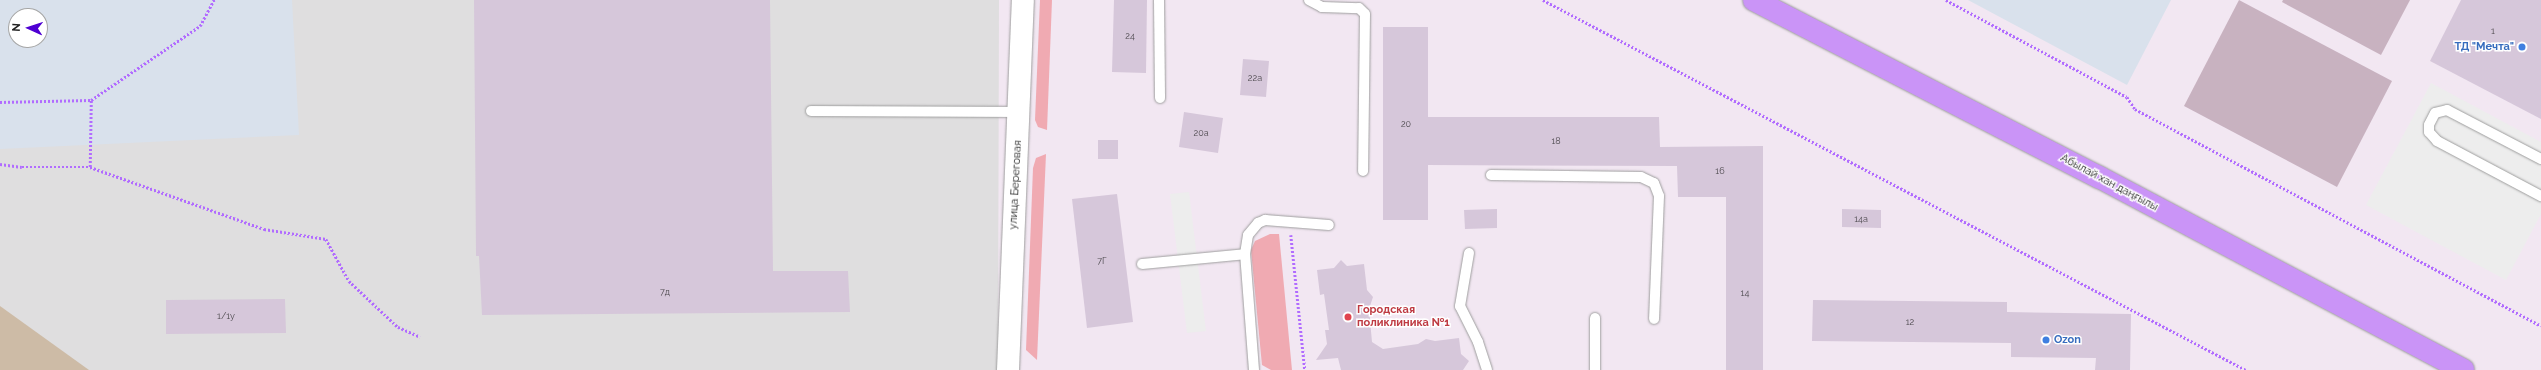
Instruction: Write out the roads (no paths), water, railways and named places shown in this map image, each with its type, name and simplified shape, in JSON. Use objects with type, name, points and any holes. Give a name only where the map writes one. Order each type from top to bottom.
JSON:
[{"type":"highway","name":"Абылай хан даңғылы","points":[[1754,0],[2099,177],[2463,370]]},
{"type":"street","name":"улица Береговая","points":[[1008,370],[1023,0]]},
{"type":"lane","points":[[1159,0],[1160,98]]},
{"type":"lane","points":[[1309,0],[1322,7],[1359,8],[1366,14],[1363,171]]},
{"type":"lane","points":[[2541,159],[2447,110],[2436,113],[2429,125],[2429,132],[2437,141],[2541,196]]},
{"type":"lane","points":[[810,112],[1019,112]]},
{"type":"lane","points":[[1491,175],[1641,177],[1654,183],[1659,196],[1654,318]]},
{"type":"lane","points":[[1254,370],[1245,254],[1248,235],[1258,223],[1265,220],[1329,225]]},
{"type":"lane","points":[[1469,253],[1460,306],[1478,342],[1487,370]]},
{"type":"lane","points":[[1142,264],[1245,254]]},
{"type":"lane","points":[[1594,318],[1595,370]]},
{"type":"place","name":"ТД \"Мечта\"","points":[[2522,47]]},
{"type":"place","name":"Городская поликлиника №1","points":[[1348,317]]},
{"type":"place","name":"Ozon","points":[[2046,340]]}]
